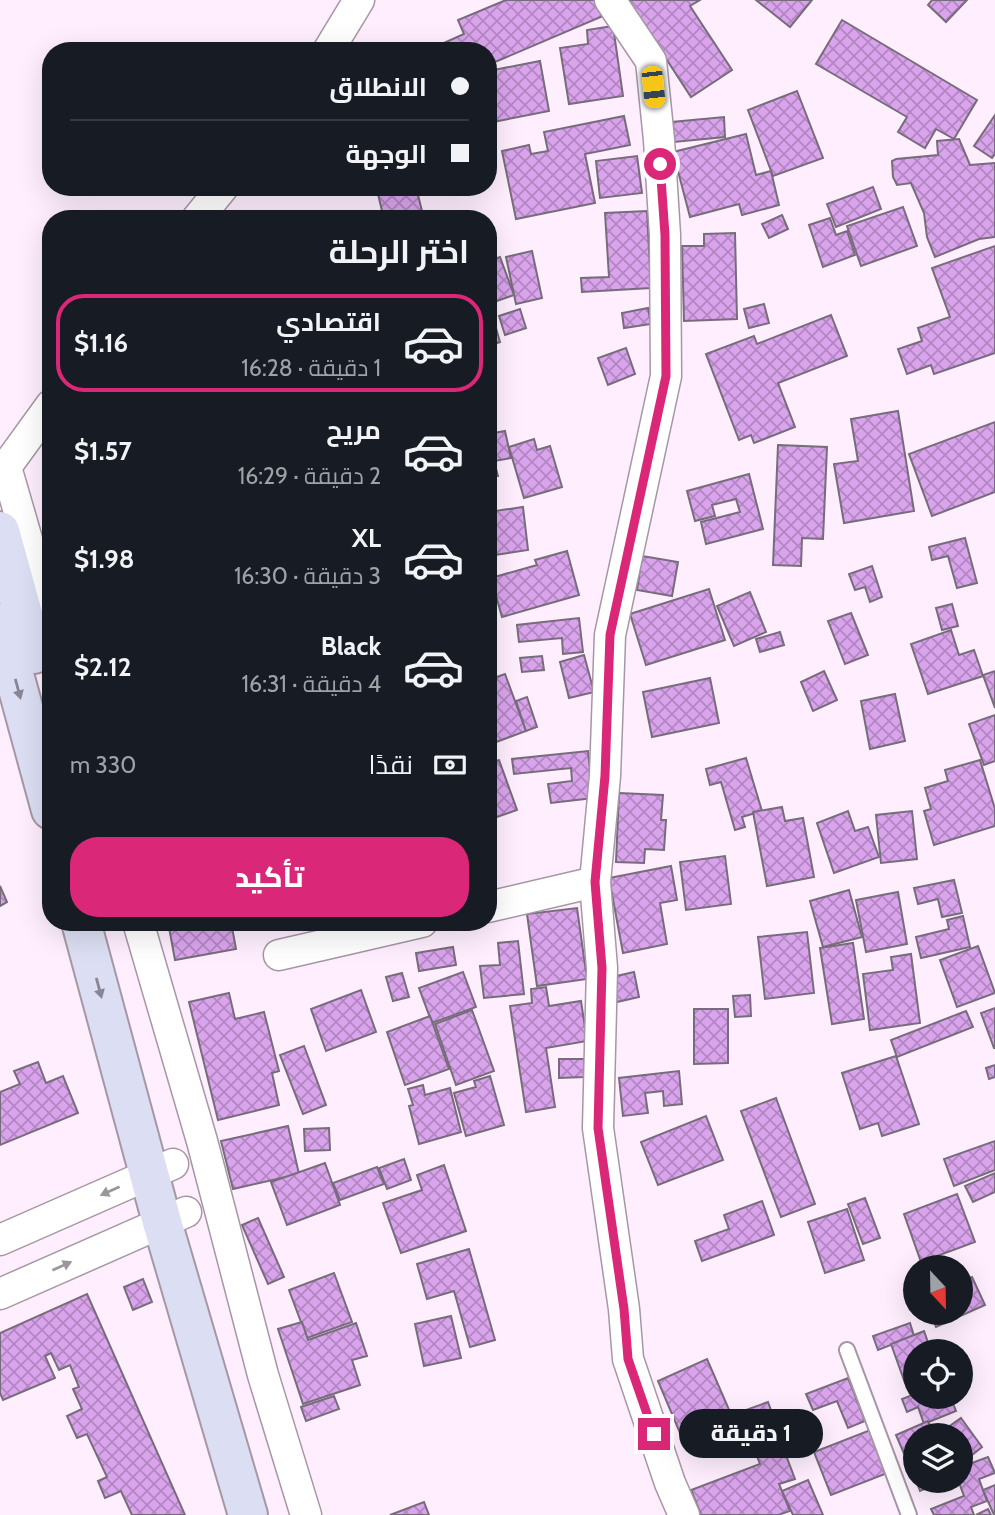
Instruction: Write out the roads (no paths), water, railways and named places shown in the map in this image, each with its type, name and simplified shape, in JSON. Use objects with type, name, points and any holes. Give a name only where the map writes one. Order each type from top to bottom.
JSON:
[{"type":"street","points":[[333,42],[359,0]]},
{"type":"street","points":[[610,0],[650,61],[659,140],[665,235],[666,376],[610,635],[605,776],[595,882],[602,968],[598,1128],[624,1309],[628,1359],[670,1483],[684,1515]]},
{"type":"street","points":[[204,210],[216,196]]},
{"type":"street","points":[[42,417],[6,467],[42,591]]},
{"type":"street","points":[[0,531],[42,681]]},
{"type":"street","points":[[0,623],[42,777]]},
{"type":"street","points":[[497,905],[595,882]]},
{"type":"street","points":[[84,931],[161,1169],[248,1515]]},
{"type":"street","points":[[110,931],[161,1169]]},
{"type":"street","points":[[141,931],[202,1142],[263,1375],[306,1515]]},
{"type":"street","points":[[279,956],[384,931]]},
{"type":"street","points":[[0,1240],[161,1169]]},
{"type":"street","points":[[0,1294],[174,1217]]},
{"type":"street","points":[[174,1217],[234,1390],[273,1515]]},
{"type":"lane","points":[[847,1349],[909,1515]]}]
